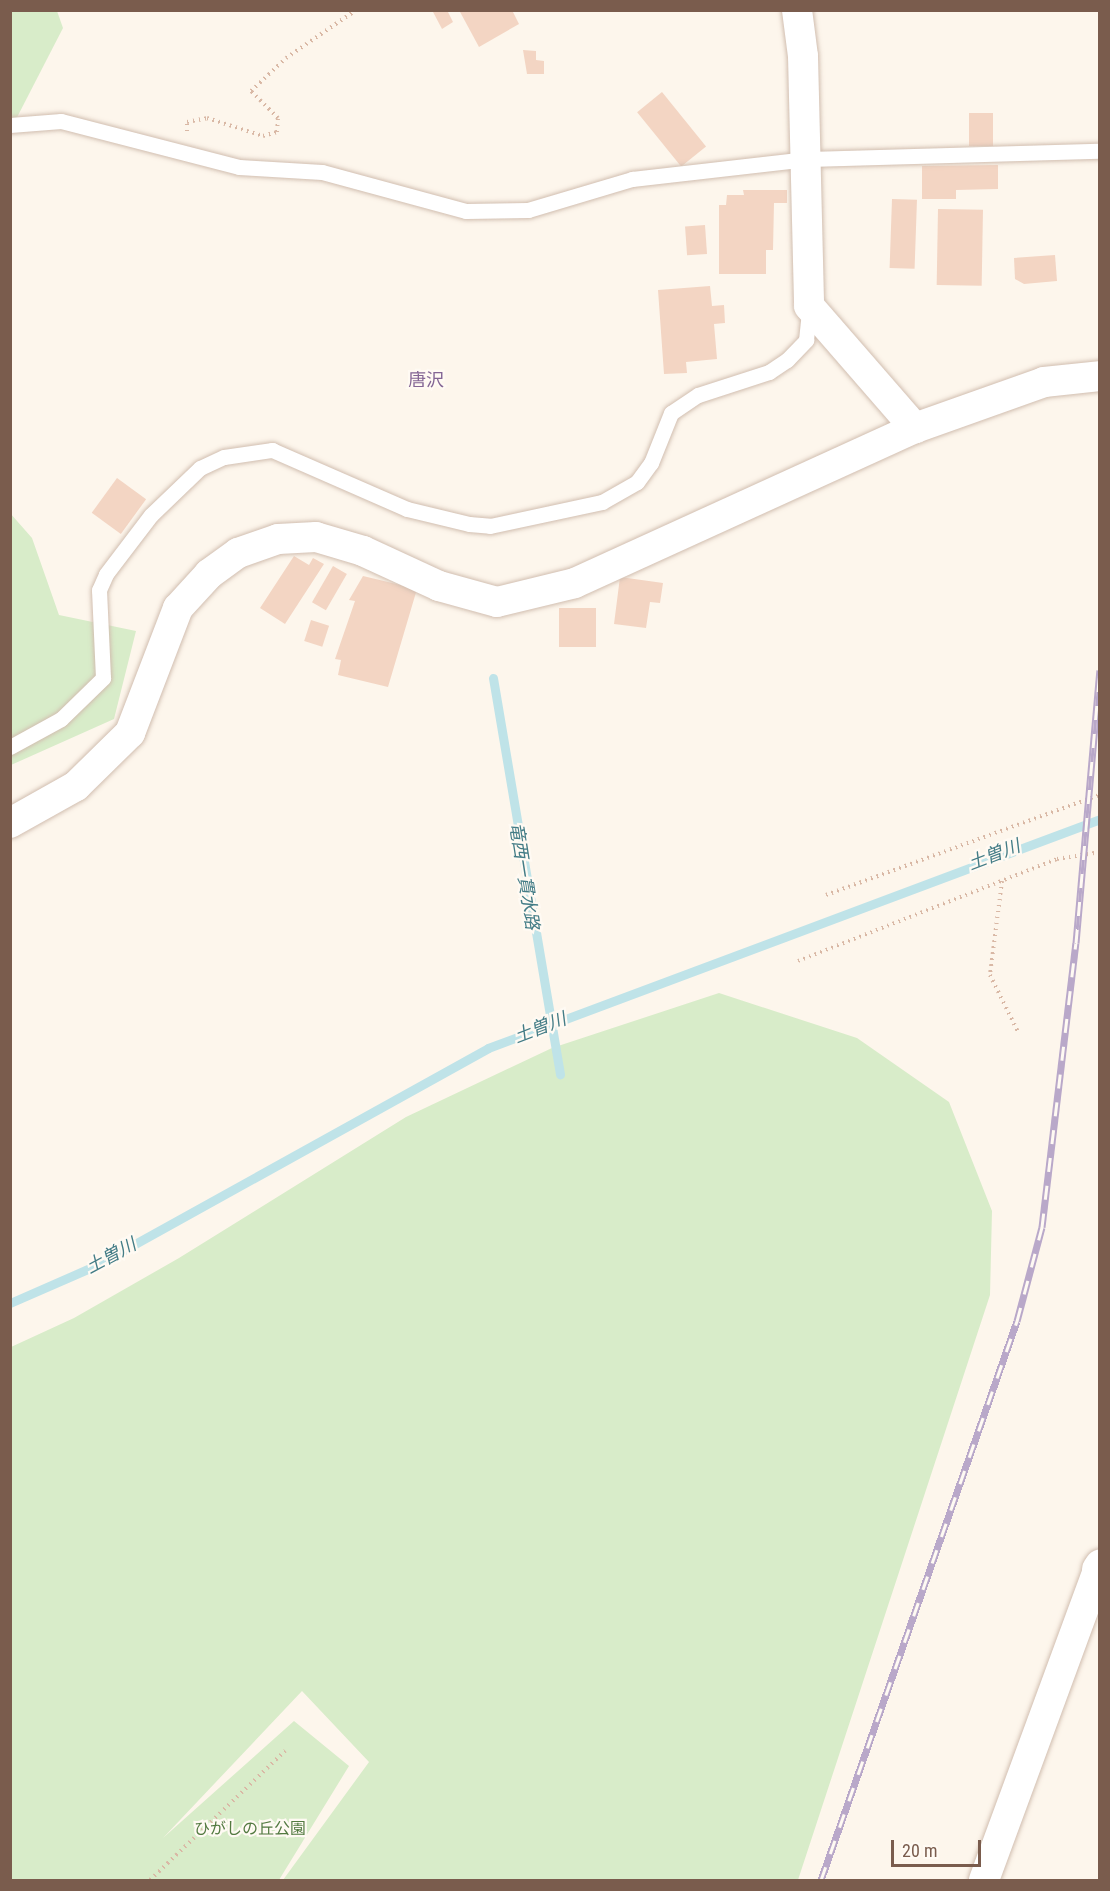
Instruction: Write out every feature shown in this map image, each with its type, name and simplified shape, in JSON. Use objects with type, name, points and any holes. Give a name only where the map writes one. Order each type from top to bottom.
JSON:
[{"type":"street","points":[[797,10],[807,159],[809,306],[915,428]]},
{"type":"street","points":[[10,823],[76,786],[130,733],[178,608],[209,574],[237,553],[278,539],[316,537],[363,551],[439,586],[497,602],[575,583],[915,428],[1044,382],[1100,376]]},
{"type":"street","points":[[984,1881],[1099,1568]]},
{"type":"lane","points":[[10,125],[61,121],[239,167],[322,172],[466,211],[528,210],[632,178],[807,159],[1100,151]]},
{"type":"lane","points":[[10,747],[69,712],[103,678],[99,590],[106,574],[152,515],[200,468],[232,455],[272,450],[407,509],[469,524],[490,526],[602,502],[637,482],[651,463],[671,414],[698,395],[769,372],[787,360],[806,340],[809,306]]},
{"type":"path","points":[[195,154],[187,122],[207,118],[263,136],[277,132],[278,118],[251,92],[286,58],[356,10]]},
{"type":"path","points":[[826,895],[1100,795]]},
{"type":"path","points":[[798,961],[1057,859],[1100,852]]},
{"type":"path","points":[[1002,881],[990,975],[1019,1034]]},
{"type":"path","points":[[150,1881],[285,1751]]},
{"type":"green space","points":[[11,11],[57,11],[63,28],[11,129]]},
{"type":"green space","points":[[10,513],[32,538],[59,615],[136,631],[114,719],[11,765]]},
{"type":"green space","name":"ひがしの丘公園","points":[[719,993],[857,1038],[949,1102],[992,1211],[990,1295],[798,1880],[283,1880],[369,1762],[302,1691],[163,1838],[294,1721],[349,1766],[279,1880],[11,1880],[11,1347],[74,1318],[179,1258],[406,1117],[552,1048]]},
{"type":"building","points":[[432,10],[447,10],[453,22],[442,29]]},
{"type":"building","points":[[459,10],[512,10],[519,24],[479,47]]},
{"type":"building","points":[[523,50],[536,51],[536,60],[544,61],[544,74],[527,74]]},
{"type":"building","points":[[662,92],[706,146],[681,167],[637,112]]},
{"type":"building","points":[[969,113],[993,113],[993,146],[969,146]]},
{"type":"building","points":[[998,165],[998,189],[956,190],[956,199],[922,199],[922,166]]},
{"type":"building","points":[[743,190],[787,190],[787,203],[774,203],[773,250],[766,250],[766,274],[719,274],[719,205],[726,205],[727,195],[744,195]]},
{"type":"building","points":[[892,199],[917,200],[915,269],[890,268]]},
{"type":"building","points":[[938,209],[983,210],[982,286],[937,285]]},
{"type":"building","points":[[705,225],[707,254],[687,255],[685,226]]},
{"type":"building","points":[[1055,255],[1057,281],[1024,284],[1015,279],[1014,258]]},
{"type":"building","points":[[710,286],[712,306],[724,305],[725,323],[714,324],[717,359],[686,362],[687,373],[664,374],[658,290]]},
{"type":"building","points":[[117,478],[146,499],[121,534],[92,513]]},
{"type":"building","points":[[294,556],[309,565],[313,558],[324,564],[285,624],[260,608]]},
{"type":"building","points":[[333,566],[347,574],[326,610],[312,602]]},
{"type":"building","points":[[363,576],[417,589],[388,687],[338,675],[341,660],[335,659],[355,601],[349,600]]},
{"type":"building","points":[[620,577],[663,583],[660,603],[650,602],[646,628],[614,624]]},
{"type":"building","points":[[559,608],[596,608],[596,647],[559,647]]},
{"type":"building","points":[[311,620],[329,626],[322,647],[304,641]]},
{"type":"waterway","name":"竜西一貫水路","points":[[493,678],[560,1074]]},
{"type":"waterway","name":"土曽川","points":[[10,1303],[97,1265],[488,1048],[1100,819]]},
{"type":"railway","points":[[821,1880],[1017,1321],[1042,1227],[1076,943],[1100,670]]},
{"type":"district","name":"唐沢","points":[[426,380]]}]
